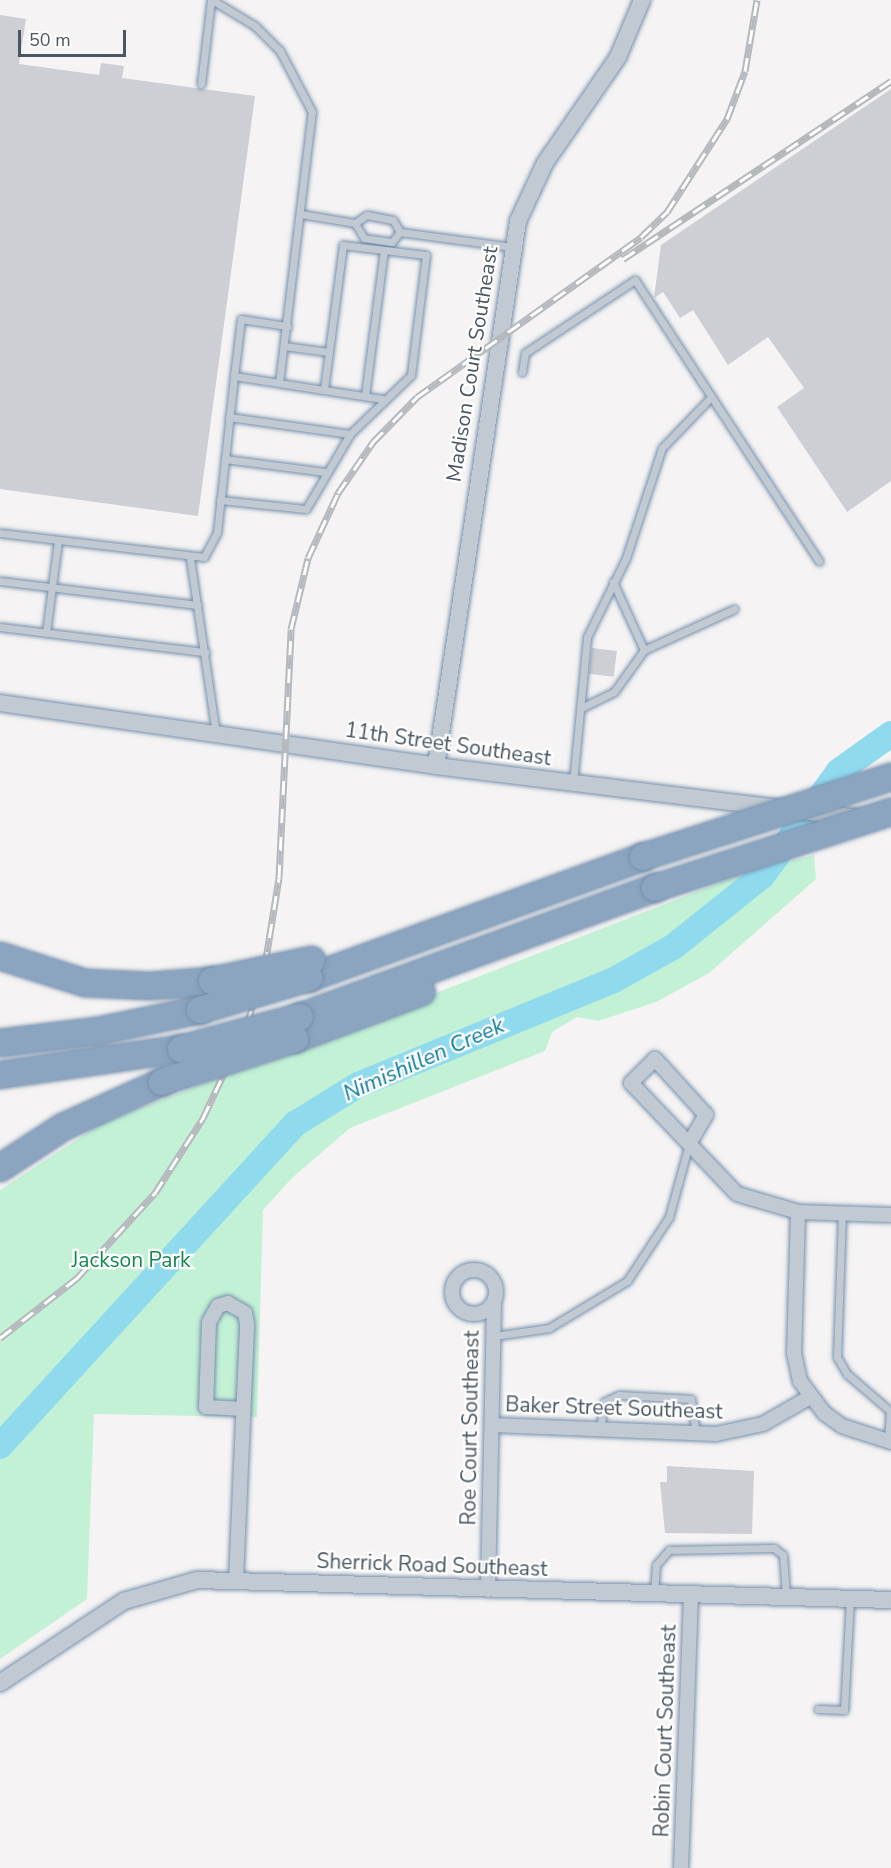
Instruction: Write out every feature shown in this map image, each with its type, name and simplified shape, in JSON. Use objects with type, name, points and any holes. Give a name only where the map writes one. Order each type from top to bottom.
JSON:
[{"type":"highway","points":[[0,1043],[98,1031],[200,1010],[310,969],[643,856],[891,777]]},
{"type":"highway","points":[[0,1168],[63,1126],[162,1082],[588,912],[891,812]]},
{"type":"highway","points":[[0,956],[85,982],[150,986],[310,969]]},
{"type":"highway","points":[[0,1076],[298,1028]]},
{"type":"street","name":"Madison Court Southeast","points":[[436,766],[512,247],[534,181],[613,66],[642,0]]},
{"type":"street","name":"11th Street Southeast","points":[[0,703],[436,766],[891,821]]},
{"type":"street","points":[[689,1144],[706,1115],[655,1059],[631,1083],[689,1144],[737,1194],[798,1212],[891,1215]]},
{"type":"street","points":[[798,1212],[794,1353],[810,1397],[851,1431],[890,1442]]},
{"type":"street","points":[[236,1580],[247,1324],[245,1313],[228,1304],[218,1306],[209,1322],[206,1407],[243,1409]]},
{"type":"street","name":"Roe Court Southeast","points":[[488,1590],[494,1304]]},
{"type":"street","name":"Baker Street Southeast","points":[[493,1425],[696,1434],[750,1429],[810,1397]]},
{"type":"street","name":"Sherrick Road Southeast","points":[[0,1683],[144,1592],[197,1580],[891,1600]]},
{"type":"street","name":"Robin Court Southeast","points":[[681,1868],[691,1595]]},
{"type":"lane","points":[[201,84],[212,0],[268,38],[309,100],[312,125],[279,383]]},
{"type":"lane","points":[[301,214],[355,223],[367,215],[393,220],[400,231],[512,247]]},
{"type":"lane","points":[[355,223],[364,237],[392,242],[400,231]]},
{"type":"lane","points":[[220,500],[306,509],[325,472],[350,434],[382,399],[411,375],[426,255],[344,245],[324,390]]},
{"type":"lane","points":[[365,396],[384,250]]},
{"type":"lane","points":[[522,372],[525,353],[635,280],[819,561]]},
{"type":"lane","points":[[0,534],[190,558],[204,556],[213,548],[241,319],[287,326]]},
{"type":"lane","points":[[284,346],[329,352]]},
{"type":"lane","points":[[234,376],[382,399]]},
{"type":"lane","points":[[573,783],[583,706],[587,637],[613,582],[662,448],[711,397]]},
{"type":"lane","points":[[229,417],[350,434]]},
{"type":"lane","points":[[225,459],[325,472]]},
{"type":"lane","points":[[46,633],[58,541]]},
{"type":"lane","points":[[190,558],[216,734]]},
{"type":"lane","points":[[0,581],[198,605]]},
{"type":"lane","points":[[613,582],[645,650]]},
{"type":"lane","points":[[583,706],[614,692],[645,650],[734,609]]},
{"type":"lane","points":[[0,627],[205,652]]},
{"type":"lane","points":[[494,1336],[549,1328],[627,1281],[669,1217],[689,1144]]},
{"type":"lane","points":[[842,1214],[837,1357],[847,1374],[890,1412],[890,1442]]},
{"type":"lane","points":[[600,1430],[604,1402],[619,1395],[691,1399],[696,1434]]},
{"type":"lane","points":[[654,1594],[656,1565],[669,1550],[774,1548],[783,1554],[786,1597]]},
{"type":"lane","points":[[818,1709],[844,1710],[850,1599]]},
{"type":"green space","name":"Jackson Park","points":[[814,855],[816,879],[709,973],[656,1002],[598,1021],[577,1017],[552,1032],[545,1051],[350,1128],[292,1178],[263,1210],[257,1417],[94,1414],[87,1599],[0,1659],[0,1190],[102,1123],[750,871]]},
{"type":"building","points":[[0,15],[26,19],[19,64],[99,75],[101,63],[124,66],[122,78],[255,96],[198,516],[0,489]]},
{"type":"building","points":[[891,89],[891,481],[847,512],[777,407],[804,388],[768,337],[728,365],[693,310],[680,318],[663,292],[654,298],[661,245]]},
{"type":"building","points":[[592,648],[617,651],[614,677],[589,674]]},
{"type":"building","points":[[667,1466],[754,1471],[752,1534],[665,1533],[660,1482],[667,1482]]},
{"type":"waterway","name":"Nimishillen Creek","points":[[0,1446],[295,1124],[358,1085],[612,981],[673,947],[762,876],[839,771],[891,734]]},
{"type":"railway","points":[[0,1338],[77,1278],[155,1193],[203,1118],[247,1024],[265,965],[279,878],[291,629],[308,558],[338,493],[373,442],[417,397],[641,237],[667,212],[727,119],[745,71],[757,0]]},
{"type":"railway","points":[[623,259],[891,81]]}]
